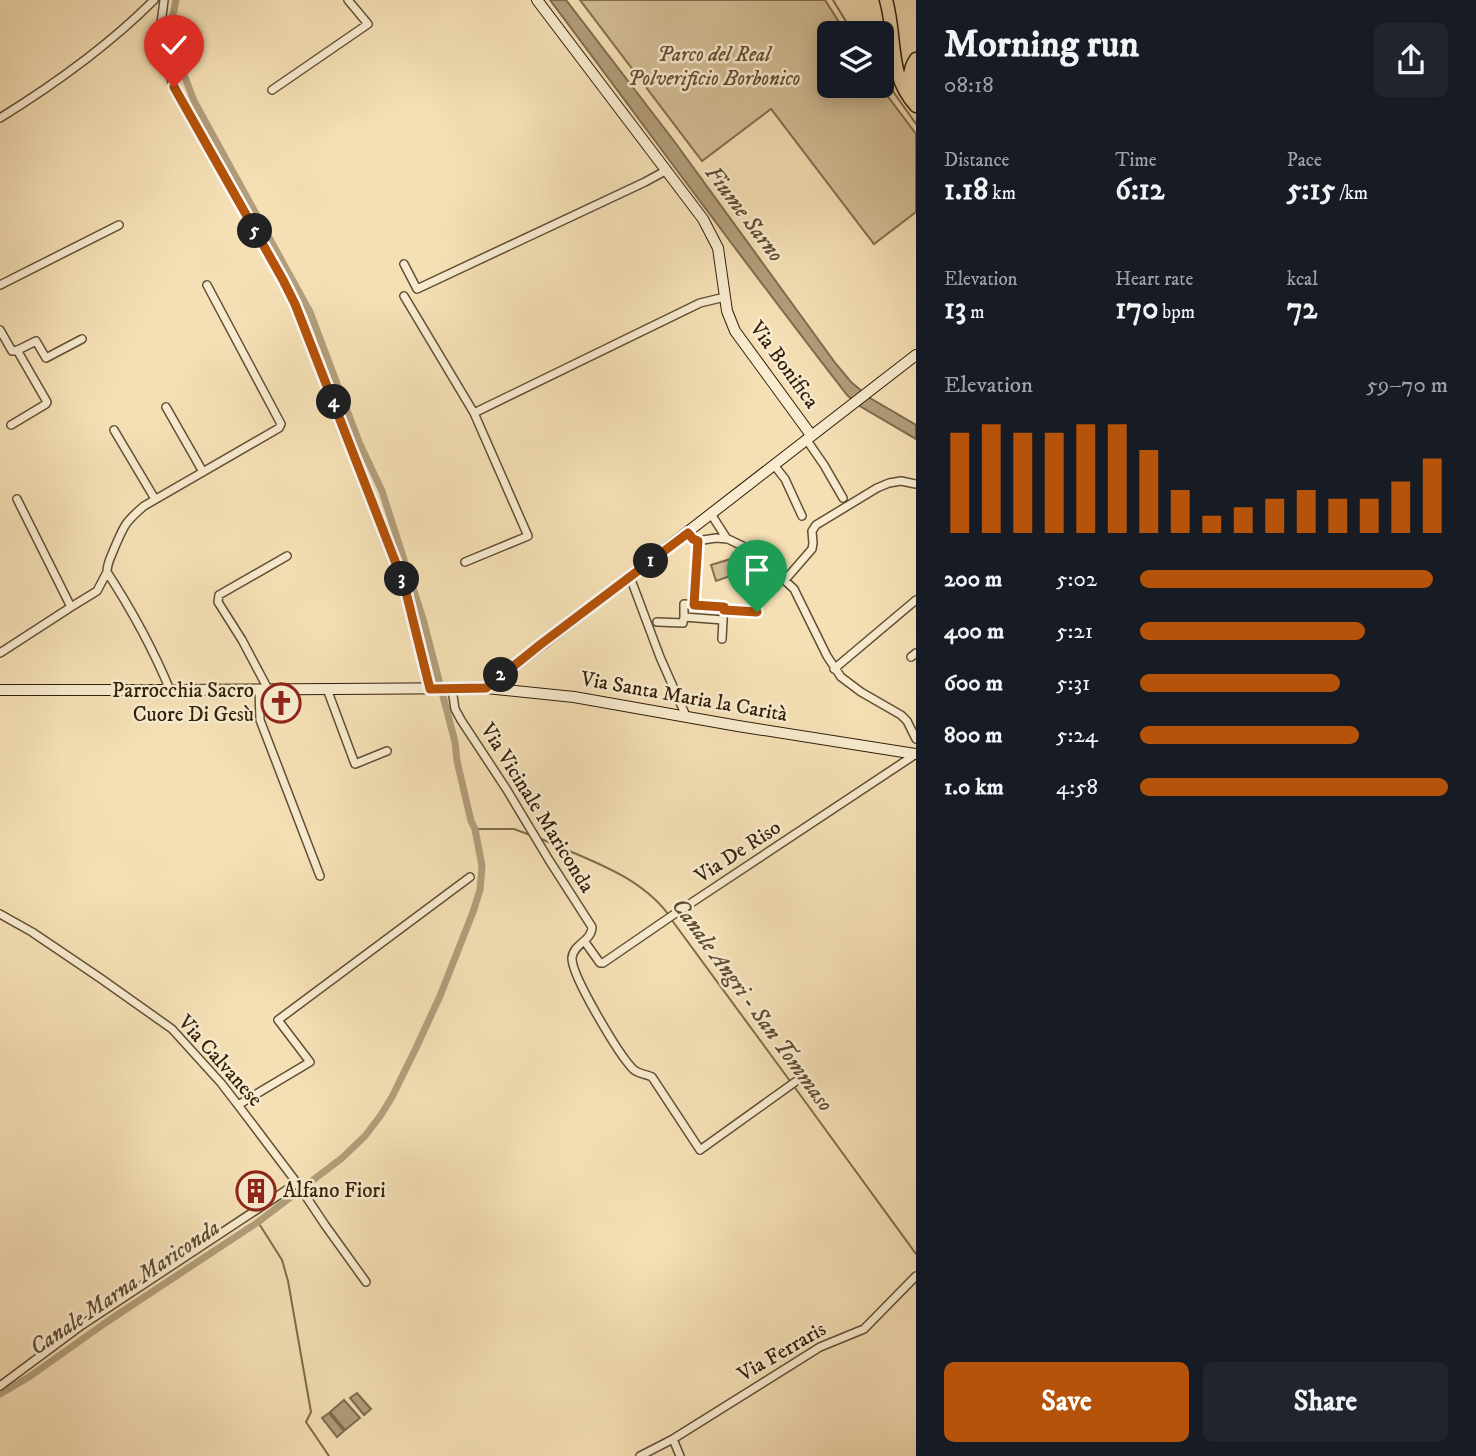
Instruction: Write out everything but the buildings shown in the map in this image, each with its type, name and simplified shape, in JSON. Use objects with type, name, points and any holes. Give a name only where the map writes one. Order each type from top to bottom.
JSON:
[{"type":"highway","points":[[886,0],[897,74],[904,91],[916,106]]},
{"type":"highway","points":[[916,59],[909,80],[916,99]]},
{"type":"street","points":[[0,118],[95,51],[154,0]]},
{"type":"street","name":"Via Vicinale Mariconda","points":[[164,0],[160,32],[164,59],[174,87],[295,304],[404,584],[441,689],[592,927],[591,935],[585,942]]},
{"type":"street","points":[[272,90],[368,24],[348,0]]},
{"type":"street","name":"Via Bonifica","points":[[537,0],[703,219],[715,240],[721,262],[727,311],[735,331],[809,437]]},
{"type":"street","points":[[404,264],[417,289],[667,170]]},
{"type":"street","points":[[0,285],[119,225]]},
{"type":"street","points":[[0,653],[97,591],[107,572],[123,526],[144,506],[279,428],[281,424],[207,285]]},
{"type":"street","points":[[404,296],[474,413],[528,536],[465,562]]},
{"type":"street","points":[[474,413],[700,303],[725,297]]},
{"type":"street","points":[[0,330],[12,351],[36,341],[46,358],[82,339]]},
{"type":"street","points":[[11,425],[47,401],[17,350]]},
{"type":"street","points":[[486,688],[688,533],[714,519],[774,465],[916,355]]},
{"type":"street","points":[[166,407],[203,472]]},
{"type":"street","points":[[114,429],[155,499]]},
{"type":"street","points":[[809,437],[843,498]]},
{"type":"street","points":[[774,465],[785,480],[802,516]]},
{"type":"street","points":[[785,580],[812,549],[812,531],[816,525],[888,483],[901,481],[916,484]]},
{"type":"street","points":[[17,499],[71,607]]},
{"type":"street","points":[[711,539],[717,533],[714,519]]},
{"type":"street","points":[[714,519],[728,539]]},
{"type":"street","points":[[688,533],[698,541],[728,539],[749,548],[785,580],[794,589],[834,669],[861,692],[901,715],[916,739]]},
{"type":"street","points":[[694,605],[698,541]]},
{"type":"street","points":[[287,556],[219,595],[218,601],[242,640],[263,689],[260,720],[320,876]]},
{"type":"street","points":[[107,572],[125,600],[170,690]]},
{"type":"street","points":[[630,577],[686,716]]},
{"type":"street","points":[[834,669],[915,602]]},
{"type":"street","points":[[657,622],[683,623],[684,604],[757,612]]},
{"type":"street","points":[[722,639],[724,610]]},
{"type":"street","points":[[684,617],[723,620]]},
{"type":"street","name":"Via Santa Maria la Carità","points":[[0,690],[486,688],[573,697],[916,754]]},
{"type":"street","points":[[327,689],[355,764],[387,751]]},
{"type":"street","name":"Via De Riso","points":[[585,942],[597,961],[603,963],[916,754]]},
{"type":"street","points":[[238,1105],[310,1062],[278,1020],[470,877]]},
{"type":"street","name":"Via Calvanese","points":[[0,914],[32,932],[172,1029],[238,1105],[298,1184],[366,1282]]},
{"type":"street","points":[[585,942],[573,953],[572,960],[594,1010],[633,1069],[652,1077],[700,1150],[792,1084]]},
{"type":"street","points":[[0,1386],[82,1325],[298,1184]]},
{"type":"street","name":"Via Ferraris","points":[[640,1456],[673,1439],[820,1347],[864,1329],[916,1276]]},
{"type":"street","points":[[673,1439],[680,1456]]},
{"type":"green space","name":"Parco del Real Polverificio Borbonico","points":[[580,0],[825,0],[838,21],[817,21],[817,98],[889,98],[916,134],[916,212],[874,244],[771,109],[702,161]]},
{"type":"green space","points":[[737,557],[742,572],[716,581],[711,565]]},
{"type":"shaded area","name":"Fiume Sarno","points":[[550,0],[566,0],[674,141],[851,382],[870,398],[916,425],[916,439],[858,405],[847,395]]},
{"type":"shaded area","points":[[357,1393],[371,1409],[364,1415],[350,1398]]},
{"type":"shaded area","points":[[344,1400],[360,1418],[345,1430],[330,1412]]},
{"type":"shaded area","points":[[329,1413],[344,1431],[337,1437],[322,1418]]},
{"type":"waterway","name":"Canale Marna Mariconda","points":[[0,1394],[258,1222],[342,1158],[365,1136],[392,1097],[416,1048],[440,996],[480,890],[482,866],[455,742],[423,619],[382,491],[359,442],[310,312],[194,101],[177,56],[173,35],[176,0]]},
{"type":"waterway","points":[[833,0],[846,21]]},
{"type":"waterway","points":[[894,93],[916,124]]},
{"type":"waterway","name":"Canale Angri - San Tommaso","points":[[475,829],[514,829],[530,835]]},
{"type":"waterway","name":"Canale Angri - San Tommaso","points":[[539,838],[626,878],[656,900],[668,914]]},
{"type":"waterway","name":"Canale Angri - San Tommaso","points":[[671,919],[790,1081]]},
{"type":"waterway","name":"Canale Angri - San Tommaso","points":[[793,1085],[916,1254]]},
{"type":"waterway","points":[[258,1222],[282,1260],[288,1281],[311,1412],[306,1422],[329,1456]]},
{"type":"place","name":"Parrocchia Sacro Cuore Di Gesù","points":[[281,703]]},
{"type":"place","name":"Alfano Fiori","points":[[256,1191]]},
{"type":"route","points":[[174,87],[295,304],[404,584],[430,689],[486,688],[688,533],[698,541],[694,605],[757,612]]}]
